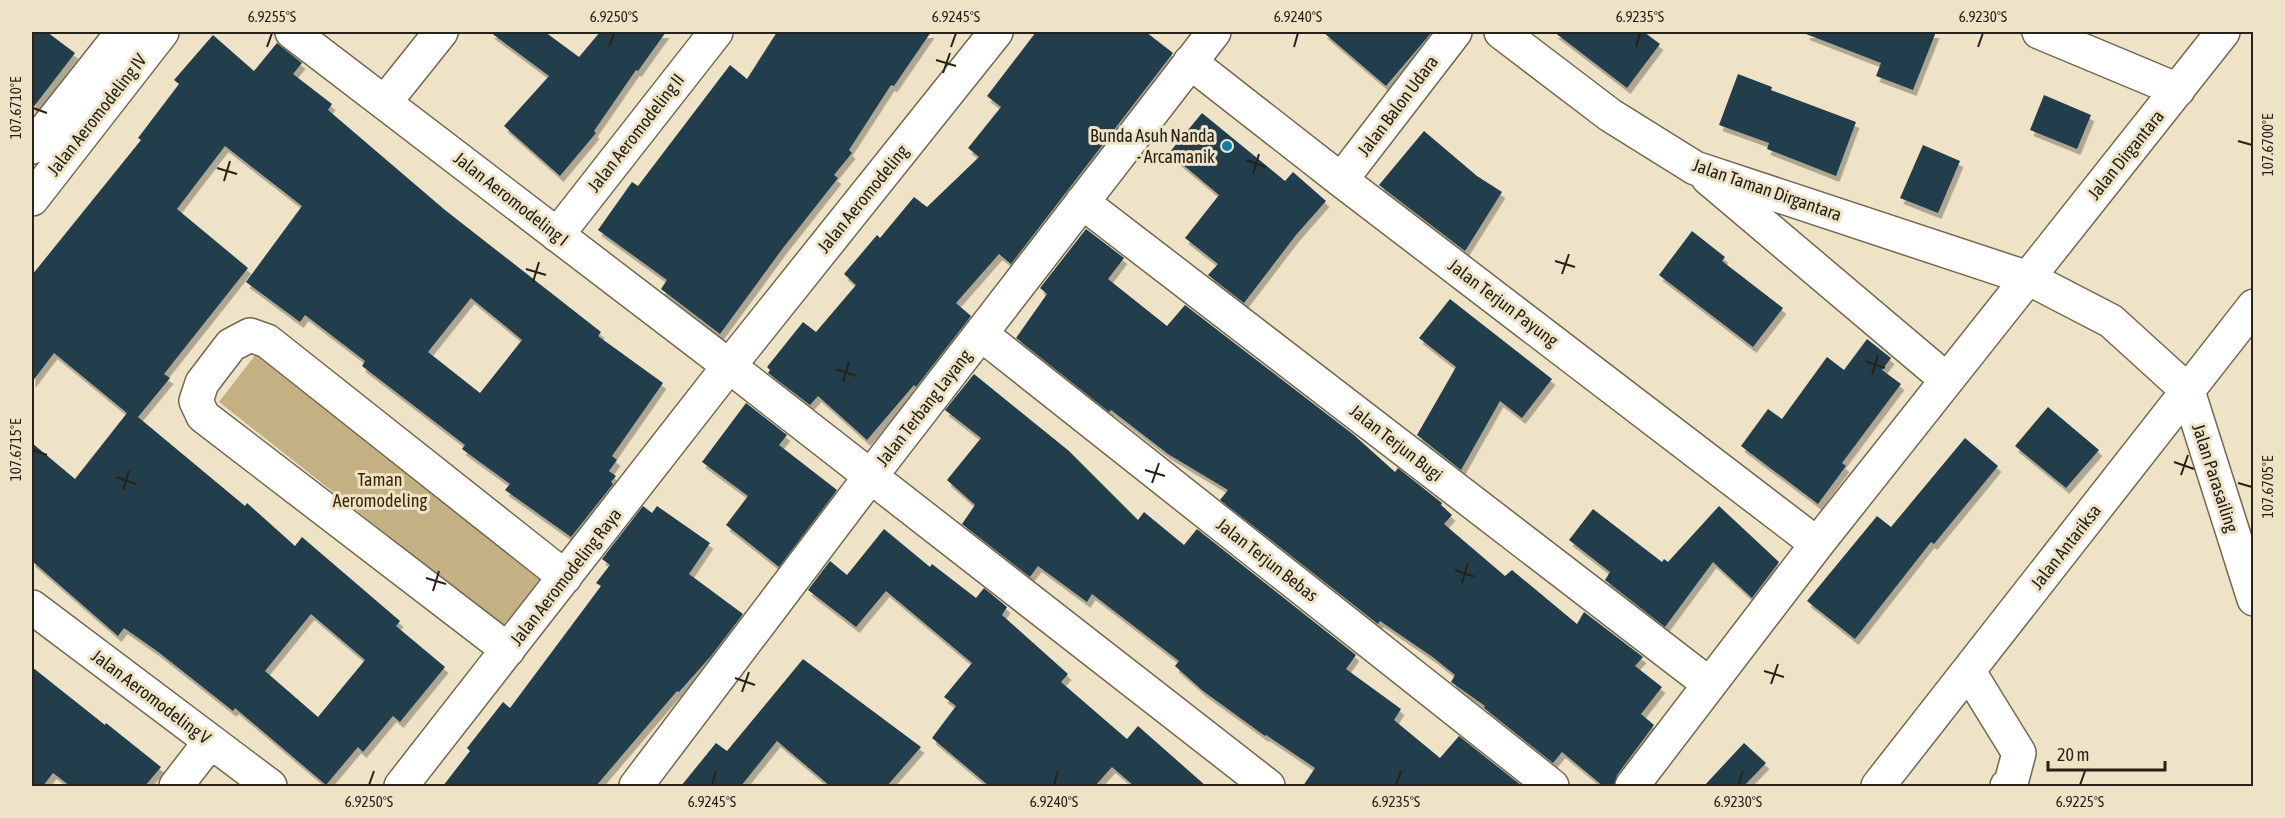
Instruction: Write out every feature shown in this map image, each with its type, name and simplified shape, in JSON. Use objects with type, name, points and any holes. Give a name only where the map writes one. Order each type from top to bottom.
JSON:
[{"type":"street","name":"Jalan Aeromodeling IV","points":[[32,147],[123,32]]},
{"type":"street","name":"Jalan Aeromodeling IV","points":[[32,199],[162,32]]},
{"type":"street","name":"Jalan Aeromodeling I","points":[[292,32],[729,366],[1268,786]]},
{"type":"street","points":[[385,102],[441,32]]},
{"type":"street","name":"Jalan Aeromodeling II","points":[[556,235],[716,32]]},
{"type":"street","name":"Jalan Aeromodeling","points":[[729,366],[996,32]]},
{"type":"street","name":"Jalan Terbang Layang","points":[[636,786],[870,477],[1214,32]]},
{"type":"street","name":"Jalan Balon Udara","points":[[1341,180],[1455,32]]},
{"type":"street","name":"Jalan Taman Dirgantara","points":[[1501,32],[1610,114],[1695,168],[2028,278],[2111,321],[2188,391]]},
{"type":"street","points":[[2038,32],[2178,90]]},
{"type":"street","name":"Jalan Dirgantara","points":[[1632,786],[1817,543],[2223,32]]},
{"type":"street","name":"Jalan Terjun Payung","points":[[1190,62],[1817,543]]},
{"type":"street","points":[[1695,168],[1947,380]]},
{"type":"street","name":"Jalan Terjun Bugi","points":[[1082,202],[1709,684]]},
{"type":"street","name":"Jalan Antariksa","points":[[1878,786],[2253,306]]},
{"type":"street","name":"Jalan Terjun Bebas","points":[[981,334],[1552,786]]},
{"type":"street","points":[[508,650],[203,416],[196,401],[202,383],[231,345],[250,335],[267,341],[565,577]]},
{"type":"street","name":"Jalan Aeromodeling Raya","points":[[401,786],[729,366]]},
{"type":"street","name":"Jalan Parasailing","points":[[2188,391],[2253,598]]},
{"type":"street","name":"Jalan Aeromodeling V","points":[[32,607],[270,786]]},
{"type":"street","points":[[1969,672],[2019,753],[2011,783],[2007,786]]},
{"type":"street","points":[[176,786],[210,742]]},
{"type":"green space","name":"Taman Aeromodeling","points":[[256,354],[541,578],[503,626],[219,402]]},
{"type":"building","points":[[32,32],[47,32],[75,53],[32,109]]},
{"type":"building","points":[[490,32],[545,32],[579,57],[600,32],[666,32],[638,71],[636,70],[594,131],[596,133],[560,176],[504,126],[549,76]]},
{"type":"building","points":[[777,32],[931,32],[894,86],[891,85],[849,150],[852,153],[834,175],[838,178],[720,334],[661,289],[667,280],[598,230],[632,182],[638,186],[730,65],[747,79]]},
{"type":"building","points":[[1036,32],[1146,32],[1173,53],[1011,264],[999,254],[956,303],[971,316],[916,387],[914,385],[867,440],[818,396],[810,405],[768,373],[770,370],[767,367],[803,322],[816,332],[856,285],[844,274],[877,235],[880,238],[914,197],[927,207],[979,157],[968,148],[1001,107],[987,96]]},
{"type":"building","points":[[1323,32],[1432,32],[1386,86]]},
{"type":"building","points":[[1554,32],[1644,32],[1660,44],[1627,88]]},
{"type":"building","points":[[1807,32],[1936,32],[1913,90],[1876,76],[1881,63],[1806,34]]},
{"type":"building","points":[[213,35],[254,71],[277,43],[302,63],[293,74],[332,104],[328,110],[445,210],[601,332],[598,336],[663,383],[612,456],[617,460],[609,471],[616,476],[611,482],[613,484],[571,537],[505,490],[510,484],[462,449],[465,445],[362,366],[365,361],[305,315],[300,322],[246,282],[302,206],[225,146],[177,209],[248,268],[164,374],[170,378],[138,417],[245,506],[247,503],[295,546],[302,537],[400,621],[396,626],[445,667],[400,722],[393,716],[363,752],[358,747],[326,785],[235,708],[233,711],[157,651],[124,628],[118,636],[32,561],[32,443],[75,479],[127,413],[54,353],[32,382],[32,275],[141,140],[138,138],[179,84],[174,80]],"holes":[[[471,298],[522,340],[480,393],[428,352]],[[311,614],[365,660],[318,717],[265,671]]]},
{"type":"building","points":[[1738,74],[1772,87],[1771,90],[1856,122],[1836,176],[1767,149],[1769,143],[1719,125]]},
{"type":"building","points":[[2044,95],[2091,115],[2077,149],[2030,130]]},
{"type":"building","points":[[1202,113],[1285,181],[1293,172],[1326,201],[1296,235],[1244,303],[1208,275],[1218,264],[1185,238],[1219,195],[1169,153]]},
{"type":"building","points":[[1424,131],[1477,176],[1502,192],[1465,251],[1379,185]]},
{"type":"building","points":[[1923,145],[1960,161],[1938,213],[1900,198]]},
{"type":"building","points":[[1086,229],[1124,258],[1108,279],[1167,326],[1185,305],[1354,435],[1395,472],[1398,468],[1442,503],[1441,505],[1452,515],[1444,524],[1505,576],[1512,570],[1577,624],[1584,612],[1643,657],[1635,666],[1662,687],[1641,714],[1654,725],[1617,775],[1614,786],[1603,786],[1562,752],[1553,763],[1484,708],[1485,706],[1451,682],[1455,675],[1434,658],[1380,621],[1378,624],[1220,500],[1228,490],[1168,454],[1111,410],[1109,412],[1016,338],[1047,294],[1040,288]]},
{"type":"building","points":[[1692,231],[1725,257],[1722,261],[1783,308],[1753,347],[1659,275]]},
{"type":"building","points":[[1450,299],[1552,379],[1522,418],[1500,401],[1461,470],[1417,435],[1456,367],[1419,338]]},
{"type":"building","points":[[1867,339],[1891,358],[1882,370],[1901,384],[1842,463],[1846,466],[1818,504],[1741,446],[1768,409],[1782,419],[1827,357],[1844,370]]},
{"type":"building","points":[[974,374],[1069,451],[1138,520],[1144,512],[1184,545],[1197,529],[1356,655],[1346,669],[1401,709],[1394,720],[1440,758],[1459,736],[1522,786],[1303,786],[1315,768],[1265,736],[1203,691],[1175,666],[1179,661],[1092,594],[1087,602],[1038,566],[1030,577],[962,524],[975,505],[947,480],[981,438],[945,410]]},
{"type":"building","points":[[746,403],[787,435],[779,445],[837,490],[779,567],[726,525],[748,496],[702,462]]},
{"type":"building","points":[[2048,407],[2099,450],[2066,488],[2015,446]]},
{"type":"building","points":[[1965,438],[1998,466],[1934,544],[1931,542],[1855,639],[1807,601],[1877,516],[1891,527]]},
{"type":"building","points":[[643,506],[652,513],[657,506],[710,543],[689,574],[743,614],[711,656],[679,692],[677,691],[596,786],[443,786],[470,751],[467,748],[503,702],[510,708],[601,586],[596,583],[610,565],[602,559]]},
{"type":"building","points":[[1719,506],[1779,562],[1752,598],[1713,562],[1665,627],[1605,580],[1610,572],[1569,540],[1593,509],[1662,562],[1664,559],[1668,562]]},
{"type":"building","points":[[884,529],[930,567],[932,564],[976,598],[984,588],[1007,607],[1002,615],[1068,674],[1061,682],[1127,739],[1138,726],[1206,786],[1134,786],[1112,767],[1095,786],[989,786],[932,738],[956,706],[944,697],[972,663],[886,591],[856,627],[808,590],[830,561],[847,575]]},
{"type":"building","points":[[803,659],[921,747],[887,786],[830,786],[777,741],[741,786],[681,786],[716,743],[727,751]]},
{"type":"building","points":[[32,667],[161,767],[145,786],[70,786],[53,773],[43,786],[32,786]]},
{"type":"building","points":[[1744,743],[1766,763],[1744,786],[1704,786]]},
{"type":"place","name":"Bunda Asuh Nanda - Arcamanik","points":[[1227,146]]}]
